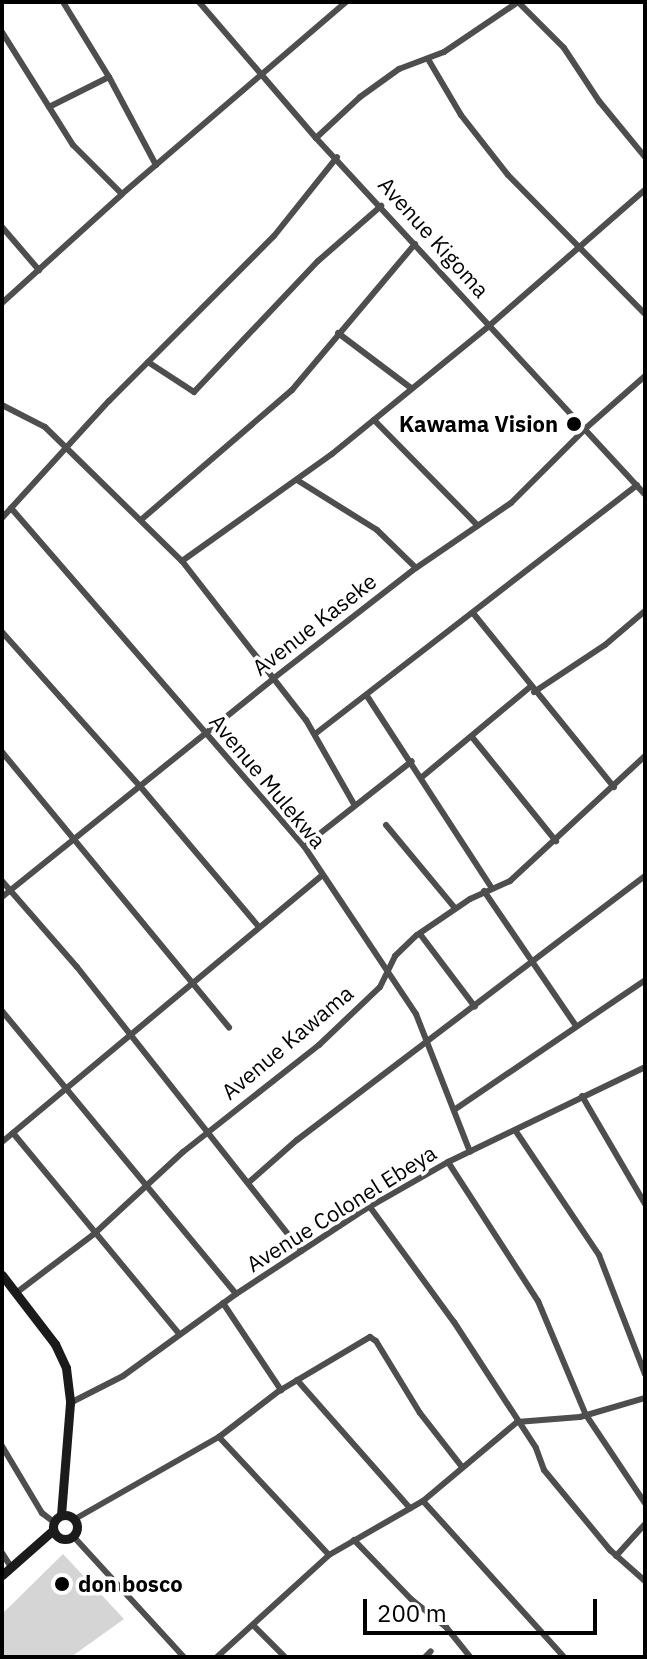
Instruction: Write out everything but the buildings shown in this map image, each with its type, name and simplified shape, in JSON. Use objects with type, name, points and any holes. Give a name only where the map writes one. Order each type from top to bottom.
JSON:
[{"type":"street","points":[[63,2],[109,77],[156,165]]},
{"type":"street","name":"Avenue Kigoma","points":[[199,2],[316,138],[337,157],[645,494]]},
{"type":"street","points":[[2,303],[122,194],[346,2]]},
{"type":"street","points":[[316,138],[384,80],[414,62],[428,59],[518,2],[564,48],[599,101],[645,157]]},
{"type":"street","points":[[2,32],[73,145],[122,194]]},
{"type":"street","points":[[428,59],[461,115],[508,175],[645,314]]},
{"type":"street","points":[[49,107],[109,77]]},
{"type":"street","points":[[2,518],[148,362],[274,236],[337,157]]},
{"type":"street","points":[[182,561],[297,480],[374,420],[490,325],[645,190]]},
{"type":"street","points":[[148,362],[194,392],[318,261],[381,206]]},
{"type":"street","points":[[2,227],[39,270]]},
{"type":"street","points":[[142,519],[292,390],[415,244]]},
{"type":"street","points":[[338,333],[411,388]]},
{"type":"street","name":"Avenue Kaseke","points":[[2,897],[204,732],[416,568],[521,494],[586,428],[645,376]]},
{"type":"street","points":[[2,405],[45,427],[182,561],[315,734],[354,804]]},
{"type":"street","points":[[374,420],[478,526]]},
{"type":"street","points":[[297,480],[364,520],[416,568]]},
{"type":"street","points":[[315,734],[637,485]]},
{"type":"street","name":"Avenue Mulekwa","points":[[11,508],[304,846],[321,876],[410,1003],[430,1040],[470,1152]]},
{"type":"street","points":[[422,777],[532,690],[605,645],[645,611]]},
{"type":"street","points":[[473,613],[532,690],[614,787]]},
{"type":"street","points":[[2,632],[139,785],[259,927]]},
{"type":"street","points":[[367,696],[422,777],[531,963],[576,1026]]},
{"type":"street","points":[[472,737],[556,841]]},
{"type":"street","points":[[2,752],[229,1027]]},
{"type":"street","name":"Avenue Kawama","points":[[9,1290],[94,1234],[207,1132],[319,1045],[380,987],[395,956],[420,934],[455,908],[488,889],[510,881],[645,756]]},
{"type":"street","points":[[304,846],[412,761]]},
{"type":"street","points":[[386,825],[455,908]]},
{"type":"street","points":[[2,1142],[321,876]]},
{"type":"street","points":[[248,1183],[297,1140],[645,876]]},
{"type":"street","points":[[2,881],[130,1035],[301,1251]]},
{"type":"street","points":[[420,934],[475,1007]]},
{"type":"street","points":[[454,1110],[645,980]]},
{"type":"street","points":[[2,1011],[236,1294]]},
{"type":"street","points":[[642,1068],[645,1078]]},
{"type":"street","name":"Avenue Colonel Ebeya","points":[[70,1403],[114,1381],[236,1294],[370,1207],[448,1162],[642,1068]]},
{"type":"street","points":[[582,1096],[645,1204]]},
{"type":"street","points":[[515,1130],[599,1255],[645,1374]]},
{"type":"street","points":[[13,1133],[179,1334]]},
{"type":"street","points":[[448,1162],[538,1301],[586,1415],[645,1503]]},
{"type":"street","points":[[370,1207],[454,1322],[536,1448],[544,1470],[616,1556],[645,1581]]},
{"type":"street","points":[[2,1275],[9,1290],[60,1352],[66,1368],[70,1403],[56,1522],[64,1539],[73,1536],[77,1528],[75,1519]]},
{"type":"street","points":[[223,1303],[281,1390]]},
{"type":"street","points":[[2,1575],[56,1522],[75,1519],[219,1437],[281,1390],[355,1345],[375,1339],[420,1413],[462,1467]]},
{"type":"street","points":[[297,1380],[410,1508]]},
{"type":"street","points":[[217,1657],[329,1555],[423,1501],[517,1422],[586,1415],[645,1398]]},
{"type":"street","points":[[219,1437],[329,1555]]},
{"type":"street","points":[[2,1446],[42,1513],[56,1522]]},
{"type":"street","points":[[423,1501],[564,1657]]},
{"type":"street","points":[[616,1556],[645,1524]]},
{"type":"street","points":[[73,1536],[184,1657]]},
{"type":"street","points":[[354,1540],[411,1599],[455,1637],[470,1657]]},
{"type":"street","points":[[2,1553],[11,1567]]},
{"type":"street","points":[[253,1625],[285,1657]]},
{"type":"shaded area","name":"don bosco","points":[[63,1554],[124,1619],[71,1657],[2,1657],[2,1614]]},
{"type":"place","name":"Kawama Vision","points":[[574,424]]},
{"type":"place","name":"don bosco","points":[[62,1584]]}]
